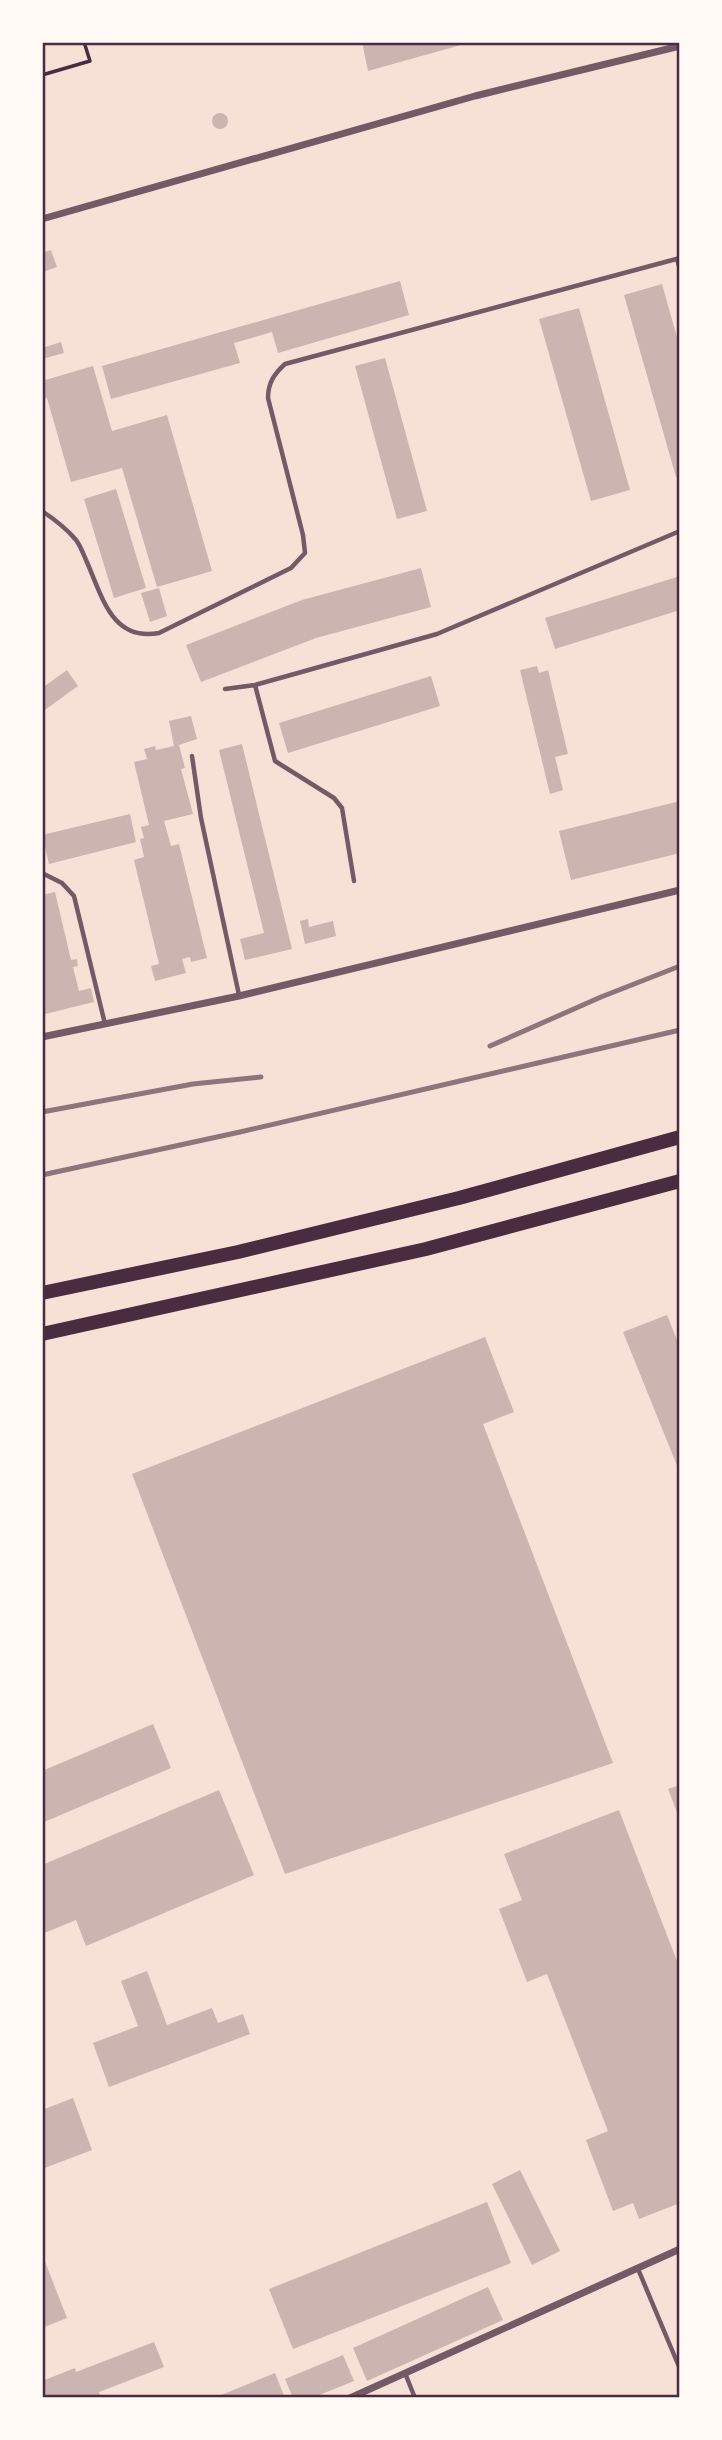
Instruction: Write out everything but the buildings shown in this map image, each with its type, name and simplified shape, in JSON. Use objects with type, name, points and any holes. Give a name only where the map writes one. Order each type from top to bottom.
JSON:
[{"type":"highway","points":[[42,1293],[303,1236],[459,1198],[680,1137]]},
{"type":"highway","points":[[42,1334],[426,1249],[680,1181]]},
{"type":"street","points":[[42,219],[475,96],[680,47]]},
{"type":"street","points":[[42,1037],[239,996],[680,890]]},
{"type":"street","points":[[350,2398],[680,2249]]},
{"type":"lane","points":[[42,511],[77,541],[110,613],[118,624],[130,632],[144,635],[159,633],[291,568],[305,553],[303,535],[268,398],[268,387],[274,374],[285,364],[678,259],[680,270]]},
{"type":"lane","points":[[225,689],[254,685],[437,634],[680,531]]},
{"type":"lane","points":[[254,685],[275,761],[334,798],[342,808],[354,881]]},
{"type":"lane","points":[[192,755],[201,818],[239,996]]},
{"type":"lane","points":[[42,873],[62,883],[74,896],[105,1025]]},
{"type":"lane","points":[[637,2268],[680,2369]]},
{"type":"lane","points":[[405,2373],[415,2398]]},
{"type":"path","points":[[42,75],[90,61],[84,42]]},
{"type":"railway","points":[[490,1046],[680,966]]},
{"type":"railway","points":[[42,1175],[680,1030]]},
{"type":"railway","points":[[42,1112],[193,1084],[261,1077]]}]
